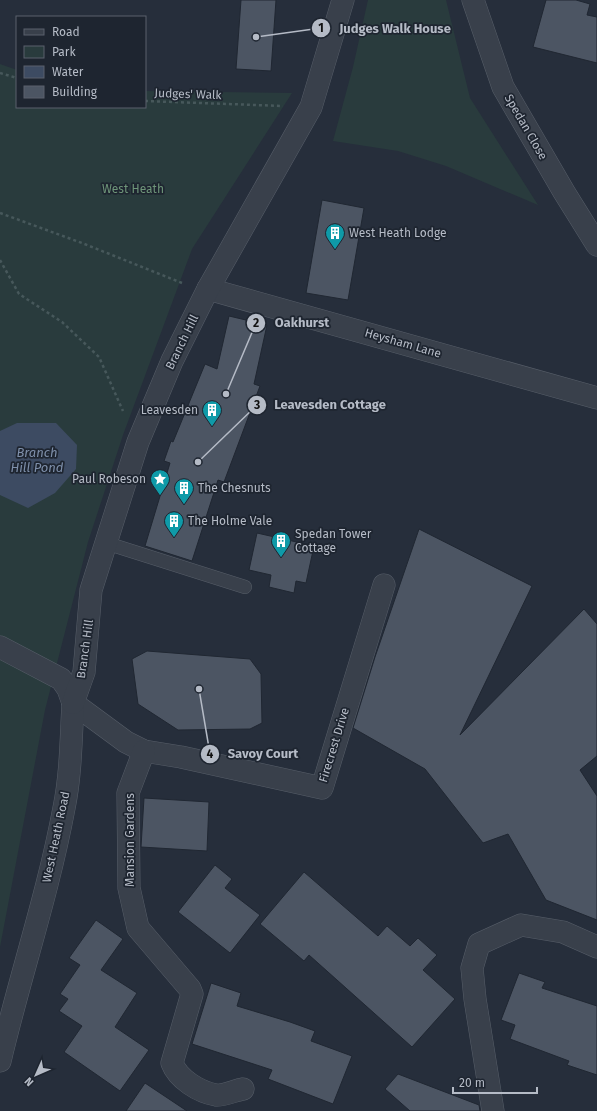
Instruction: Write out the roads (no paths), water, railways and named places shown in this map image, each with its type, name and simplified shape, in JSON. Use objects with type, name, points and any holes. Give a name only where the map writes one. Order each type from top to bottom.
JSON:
[{"type":"street","name":"Branch Hill","points":[[73,703],[84,672],[92,590],[138,442],[172,361],[207,291],[311,107],[343,0]]},
{"type":"street","name":"Spedan Close","points":[[473,0],[503,88],[597,245]]},
{"type":"street","name":"Heysham Lane","points":[[207,291],[595,395]]},
{"type":"street","name":"Firecrest Drive","points":[[73,703],[121,738],[144,751],[182,757],[322,788],[384,585]]},
{"type":"street","name":"West Heath Road","points":[[0,647],[60,679],[68,689],[73,703],[70,764],[65,808],[43,899],[13,1005],[0,1061]]},
{"type":"street","name":"Mansion Gardens","points":[[144,751],[128,793],[129,888],[138,928],[190,989],[192,994],[172,1063],[176,1073],[190,1084],[217,1095],[243,1089]]},
{"type":"street","points":[[493,1111],[474,999],[472,968],[479,944],[521,925],[564,932],[597,947]]},
{"type":"lane","points":[[106,543],[245,587]]},
{"type":"water","name":"Branch Hill Pond","points":[[17,423],[56,423],[77,445],[76,469],[55,493],[28,508],[0,495],[0,431]]},
{"type":"place","name":"Judges Walk House","points":[[256,37]]},
{"type":"place","name":"West Heath Lodge","points":[[335,250]]},
{"type":"place","name":"Oakhurst","points":[[226,394]]},
{"type":"place","name":"Leavesden","points":[[212,427]]},
{"type":"place","name":"Leavesden Cottage","points":[[198,462]]},
{"type":"place","name":"Paul Robeson","points":[[160,496]]},
{"type":"place","name":"The Chesnuts","points":[[184,505]]},
{"type":"place","name":"The Holme Vale","points":[[174,538]]},
{"type":"place","name":"Spedan Tower Cottage","points":[[281,558]]},
{"type":"place","name":"Savoy Court","points":[[199,689]]},
{"type":"park label","name":"West Heath","points":[[133,189]]}]
